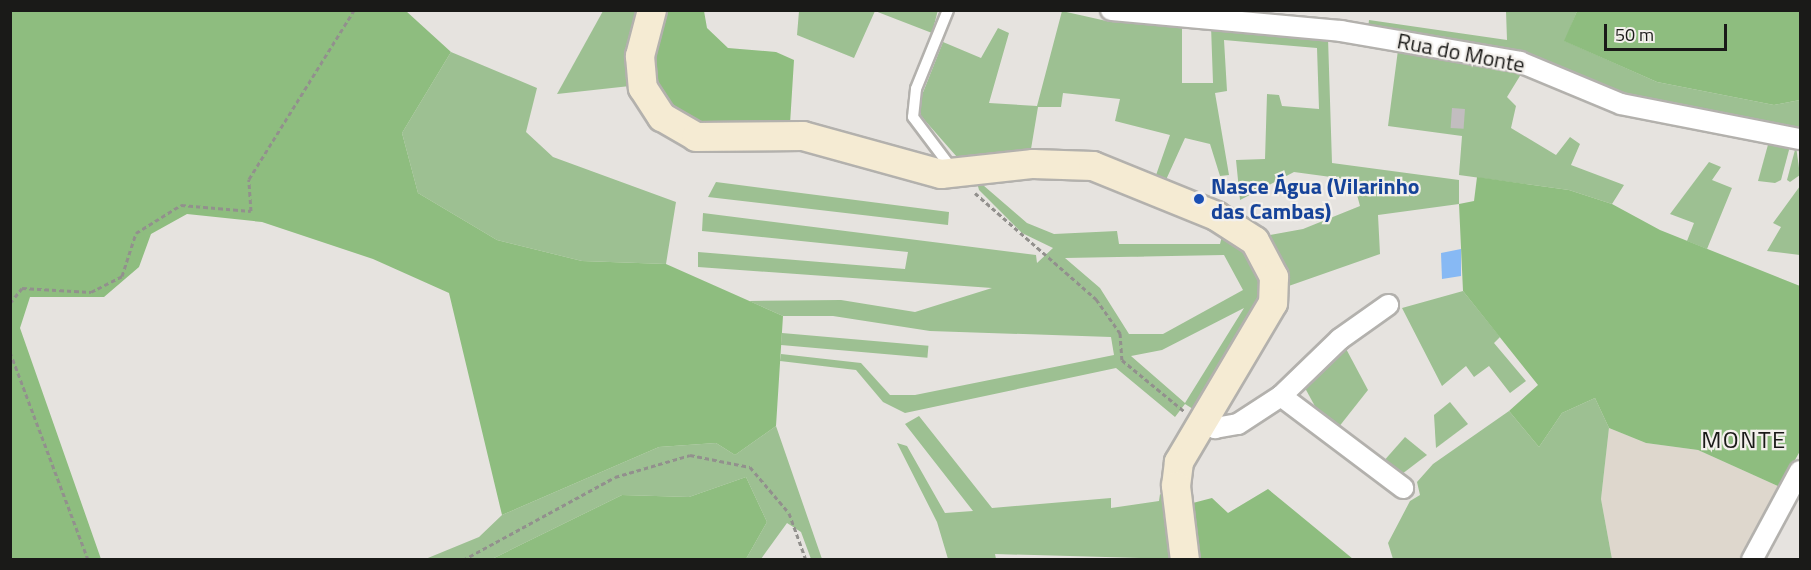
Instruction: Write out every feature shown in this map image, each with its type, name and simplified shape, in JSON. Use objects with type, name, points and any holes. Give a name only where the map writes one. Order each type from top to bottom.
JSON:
[{"type":"main road","points":[[652,10],[640,56],[644,88],[662,117],[677,129],[710,139],[803,136],[917,171],[954,173],[1033,164],[1093,166],[1216,216],[1255,241],[1274,277],[1269,315],[1201,423],[1189,437],[1177,474],[1185,560]]},
{"type":"street","name":"Rua do Monte","points":[[1111,10],[1341,31],[1520,62],[1621,104],[1800,139]]},
{"type":"street","points":[[1201,423],[1215,428],[1238,424],[1281,396],[1340,339],[1388,305]]},
{"type":"street","points":[[1281,396],[1403,488]]},
{"type":"street","points":[[1752,560],[1800,471]]},
{"type":"lane","points":[[948,10],[916,89],[913,117],[954,173]]},
{"type":"path","points":[[10,303],[22,288],[91,292],[122,276],[136,233],[181,205],[251,211],[249,179],[354,10]]},
{"type":"path","points":[[954,173],[1096,299],[1119,333],[1122,360],[1201,423]]},
{"type":"path","points":[[10,351],[88,560]]},
{"type":"path","points":[[463,560],[615,477],[690,455],[750,467],[789,513],[806,560]]},
{"type":"shaded area","points":[[1609,428],[1646,443],[1698,450],[1780,487],[1740,559],[1612,559],[1601,499]]},
{"type":"green space","points":[[938,10],[932,33],[875,11],[854,58],[797,35],[799,11]]},
{"type":"green space","points":[[10,11],[406,11],[451,52],[402,133],[418,193],[497,240],[582,261],[666,264],[783,316],[776,426],[735,455],[716,443],[659,447],[502,515],[449,293],[373,259],[262,222],[187,214],[151,234],[139,267],[104,297],[30,297],[20,328],[101,559],[11,559]]},
{"type":"green space","points":[[603,11],[642,11],[630,86],[557,94]]},
{"type":"green space","points":[[661,11],[704,11],[707,28],[728,48],[776,52],[794,60],[790,124],[697,125],[666,99],[656,79],[654,34]]},
{"type":"green space","points":[[1062,11],[1111,22],[1182,25],[1182,83],[1213,83],[1211,26],[1328,38],[1332,163],[1459,180],[1459,204],[1378,215],[1380,254],[1283,288],[1265,236],[1303,229],[1360,206],[1353,180],[1294,172],[1240,200],[1236,160],[1265,159],[1267,94],[1279,95],[1282,106],[1319,109],[1317,48],[1224,40],[1227,91],[1215,93],[1229,175],[1220,176],[1210,144],[1185,138],[1165,182],[1155,178],[1170,135],[1115,121],[1120,99],[1063,93],[1061,107],[1038,107],[1030,155],[964,165],[921,116],[920,100],[943,42],[981,58],[998,28],[1009,33],[989,103],[1037,106]]},
{"type":"green space","points":[[1506,11],[1577,11],[1565,41],[1657,82],[1774,105],[1800,100],[1800,129],[1613,91],[1530,55],[1368,29],[1369,20],[1507,40]]},
{"type":"green space","points":[[1577,11],[1800,11],[1800,100],[1774,105],[1657,82],[1564,41]]},
{"type":"green space","points":[[1398,50],[1523,71],[1507,97],[1516,106],[1511,128],[1556,155],[1570,137],[1580,144],[1571,165],[1624,185],[1612,204],[1569,190],[1459,175],[1462,136],[1388,126]]},
{"type":"green space","points":[[451,52],[537,88],[526,132],[553,157],[676,202],[666,264],[582,261],[497,240],[418,193],[402,133]]},
{"type":"green space","points":[[1769,141],[1788,144],[1789,150],[1781,180],[1775,183],[1758,181]]},
{"type":"green space","points":[[1796,146],[1800,175],[1790,182],[1787,180]]},
{"type":"green space","points":[[1709,162],[1721,167],[1712,180],[1732,188],[1707,249],[1687,241],[1694,223],[1670,214]]},
{"type":"green space","points":[[1477,177],[1569,190],[1612,204],[1660,230],[1800,286],[1800,451],[1780,487],[1698,450],[1646,443],[1609,428],[1595,398],[1562,413],[1539,447],[1509,411],[1538,385],[1463,291],[1459,204],[1474,201]]},
{"type":"green space","points":[[976,179],[1027,223],[1054,234],[1117,231],[1119,244],[1220,244],[1223,232],[1239,241],[1259,271],[1259,308],[1193,409],[1185,404],[1175,417],[1116,368],[905,413],[883,402],[856,370],[780,361],[781,354],[861,363],[890,395],[915,395],[1114,355],[1111,337],[930,331],[833,316],[783,316],[749,301],[841,300],[915,312],[992,288],[698,267],[698,252],[905,269],[908,252],[702,231],[703,213],[1036,255],[1037,263],[1053,248],[1022,233],[979,190]],"holes":[[[1224,255],[1243,290],[1163,334],[1129,334],[1100,288],[1065,258]],[[1244,308],[1185,403],[1131,356],[1162,350]]]},
{"type":"green space","points":[[716,182],[949,212],[948,225],[708,197]]},
{"type":"green space","points":[[1800,186],[1800,255],[1767,251],[1781,227],[1773,223]]},
{"type":"green space","points":[[1463,291],[1500,337],[1494,343],[1526,381],[1510,393],[1489,366],[1474,377],[1466,366],[1442,386],[1402,308]]},
{"type":"green space","points":[[782,333],[928,346],[927,358],[781,345]]},
{"type":"green space","points":[[1344,345],[1368,390],[1338,428],[1317,410],[1305,388]]},
{"type":"green space","points":[[1595,398],[1609,428],[1601,499],[1612,559],[1393,559],[1388,543],[1410,501],[1420,495],[1417,482],[1433,464],[1509,411],[1539,447],[1562,413]]},
{"type":"green space","points":[[1450,402],[1468,424],[1436,448],[1434,415]]},
{"type":"green space","points":[[919,416],[992,508],[1111,498],[1111,508],[1159,501],[1160,494],[1168,499],[1177,559],[995,554],[996,559],[948,559],[937,522],[897,443],[907,446],[945,513],[973,511],[905,424]]},
{"type":"green space","points":[[776,426],[822,559],[811,559],[801,532],[787,523],[761,559],[746,559],[767,522],[746,477],[689,497],[622,495],[492,559],[423,560],[479,537],[502,515],[659,447],[716,443],[735,455]]},
{"type":"green space","points":[[1405,437],[1427,455],[1398,477],[1382,463]]},
{"type":"green space","points":[[746,477],[767,522],[746,559],[492,559],[622,495],[689,497]]},
{"type":"green space","points":[[1268,489],[1353,559],[1197,559],[1189,504],[1212,498],[1228,513]]},
{"type":"water","points":[[1461,249],[1461,276],[1442,279],[1441,253]]},
{"type":"building","points":[[1452,108],[1465,109],[1464,129],[1451,128]]},
{"type":"place","name":"Nasce Água (Vilarinho das Cambas)","points":[[1199,199]]},
{"type":"district","name":"MONTE","points":[[1744,440]]}]
